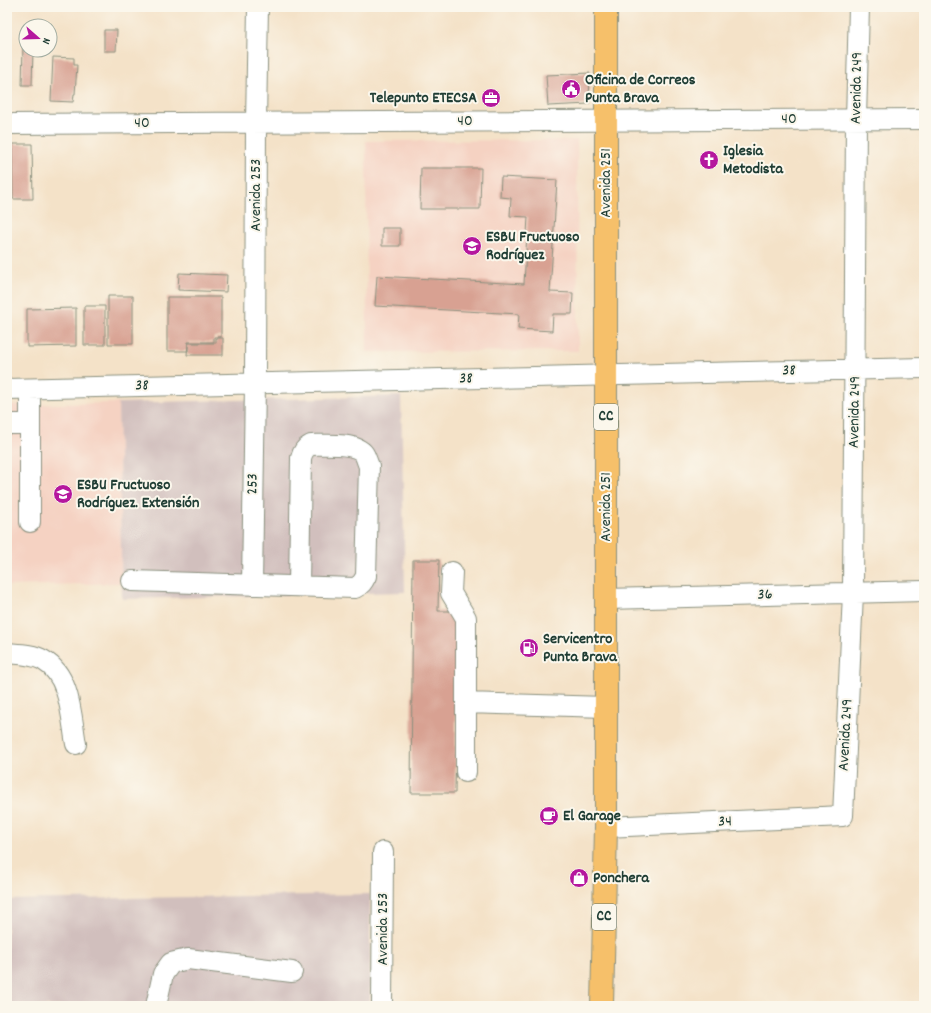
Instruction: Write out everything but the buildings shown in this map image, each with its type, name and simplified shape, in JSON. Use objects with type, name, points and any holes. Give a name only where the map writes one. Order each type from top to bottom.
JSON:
[{"type":"main road","name":"Avenida 251","points":[[602,1006],[606,827],[606,7]]},
{"type":"street","name":"Avenida 253","points":[[255,384],[258,7]]},
{"type":"street","name":"Avenida 249","points":[[843,816],[853,593],[858,7]]},
{"type":"street","name":"40","points":[[7,124],[924,119]]},
{"type":"street","name":"38","points":[[7,389],[924,368]]},
{"type":"street","name":"253","points":[[252,584],[255,384]]},
{"type":"street","points":[[30,389],[30,522]]},
{"type":"street","points":[[7,424],[30,424]]},
{"type":"street","points":[[132,581],[355,588],[363,582],[366,576],[369,466],[363,453],[358,448],[348,446],[311,445],[303,452],[301,458],[299,586]]},
{"type":"street","points":[[452,572],[451,593],[466,618],[466,772]]},
{"type":"street","name":"36","points":[[606,599],[924,591]]},
{"type":"street","points":[[7,653],[32,656],[44,660],[56,670],[66,690],[76,744]]},
{"type":"street","points":[[466,703],[606,706]]},
{"type":"street","name":"34","points":[[606,827],[843,816]]},
{"type":"street","name":"Avenida 253","points":[[382,1006],[383,852]]},
{"type":"street","points":[[156,1006],[163,974],[171,963],[188,959],[292,972]]},
{"type":"shaded area","name":"ESBU Fructuoso Rodríguez","points":[[577,140],[578,351],[367,352],[366,141]]},
{"type":"shaded area","points":[[401,396],[405,592],[122,599],[118,403]]},
{"type":"shaded area","name":"ESBU Fructuoso Rodríguez. Extensión","points":[[118,403],[122,583],[7,586],[7,405]]},
{"type":"shaded area","points":[[370,894],[370,1006],[7,1006],[7,900]]},
{"type":"place","name":"Oficina de Correos Punta Brava","points":[[571,89]]},
{"type":"place","name":"Telepunto ETECSA","points":[[491,98]]},
{"type":"place","name":"Iglesia Metodista","points":[[709,160]]},
{"type":"place","name":"ESBU Fructuoso Rodríguez","points":[[472,246]]},
{"type":"place","name":"ESBU Fructuoso Rodríguez. Extensión","points":[[63,494]]},
{"type":"place","name":"Servicentro Punta Brava","points":[[529,648]]},
{"type":"place","name":"El Garage","points":[[549,816]]},
{"type":"place","name":"Ponchera","points":[[579,878]]}]
